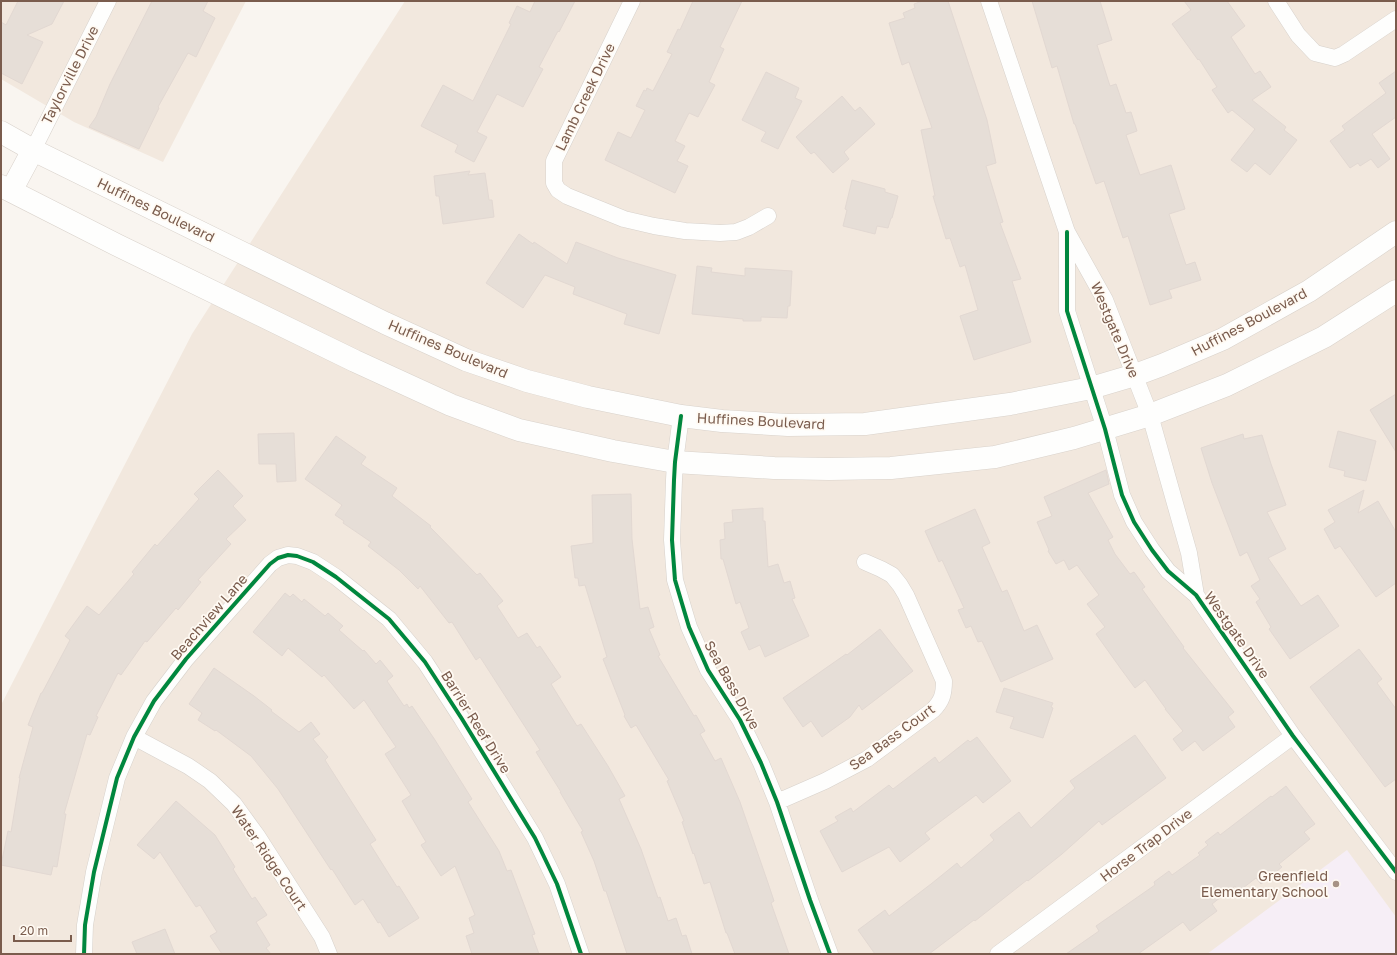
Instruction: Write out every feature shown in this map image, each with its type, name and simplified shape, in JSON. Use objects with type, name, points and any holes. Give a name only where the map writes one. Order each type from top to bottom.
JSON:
[{"type":"main road","name":"Huffines Boulevard","points":[[1,132],[33,150],[385,323],[466,360],[527,381],[588,397],[681,416],[722,421],[788,425],[865,424],[1010,404],[1091,388],[1162,365],[1222,339],[1309,291],[1396,232]]},
{"type":"main road","points":[[33,150],[6,189],[355,361],[451,405],[519,430],[613,451],[675,462],[821,469],[891,468],[995,457],[1074,438],[1150,416],[1227,385],[1324,337],[1396,291]]},
{"type":"street","name":"Taylorville Drive","points":[[33,150],[108,1]]},
{"type":"street","name":"Lamb Creek Drive","points":[[632,1],[560,145],[554,161],[554,183],[558,190],[567,196],[624,219],[685,231],[720,233],[736,232],[750,227],[768,216]]},
{"type":"street","name":"Westgate Drive","points":[[989,1],[1067,232],[1106,300],[1150,416],[1189,553],[1196,595]]},
{"type":"street","points":[[1276,1],[1306,44],[1315,53],[1335,58],[1344,54],[1396,18]]},
{"type":"street","name":"Westgate Drive","points":[[1067,232],[1067,311],[1105,429],[1122,495],[1134,522],[1168,571],[1196,595],[1293,736],[1396,871]]},
{"type":"street","name":"Sea Bass Drive","points":[[681,416],[675,462],[672,540],[675,580],[689,627],[708,670],[740,720],[761,763],[777,802],[830,954]]},
{"type":"street","name":"Beachview Lane","points":[[84,954],[85,924],[94,872],[117,778],[134,738],[154,701],[186,659],[270,564],[278,558],[288,555]]},
{"type":"street","name":"Barrier Reef Drive","points":[[288,555],[297,556],[313,562],[336,577],[389,619],[425,662],[535,838],[557,884],[581,954]]},
{"type":"street","name":"Sea Bass Court","points":[[777,802],[825,781],[867,759],[933,710],[939,705],[944,696],[944,681],[906,595],[892,575],[865,562]]},
{"type":"street","name":"Horse Trap Drive","points":[[998,954],[1293,736]]},
{"type":"street","name":"Water Ridge Court","points":[[134,738],[188,766],[210,781],[234,804],[258,837],[318,930],[329,954]]},
{"type":"shaded area","points":[[1,1],[246,1],[163,162],[74,122],[1,79]]},
{"type":"shaded area","points":[[405,1],[1396,1],[1396,954],[1,954],[1,705],[192,334]]},
{"type":"shaded area","name":"Greenfield Elementary School","points":[[1347,850],[1396,917],[1396,954],[1207,954]]},
{"type":"building","points":[[18,1],[64,1],[52,24],[27,35],[43,42],[22,84],[1,73],[1,22],[6,25]]},
{"type":"building","points":[[152,1],[208,1],[203,11],[215,18],[196,57],[188,53],[158,107],[159,108],[139,149],[89,127],[96,117],[110,84]]},
{"type":"building","points":[[535,1],[575,1],[539,67],[543,69],[523,107],[497,94],[477,132],[487,137],[474,162],[455,152],[458,145],[421,126],[443,85],[473,101],[511,24],[509,23],[517,6],[530,12]]},
{"type":"building","points":[[693,1],[742,1],[720,47],[724,49],[709,82],[715,85],[698,117],[689,113],[675,141],[685,146],[677,161],[688,166],[675,193],[605,160],[618,132],[631,138],[645,110],[636,106],[644,90],[646,91],[647,88],[653,91],[672,54],[667,52],[678,29],[680,30]]},
{"type":"building","points":[[922,1],[948,1],[987,120],[996,163],[986,166],[1003,222],[1000,223],[1021,279],[1012,281],[1031,342],[974,360],[960,316],[978,310],[965,265],[960,267],[950,238],[946,239],[933,196],[935,196],[921,130],[932,128],[909,62],[902,65],[889,23],[905,18],[903,13],[915,8],[914,4]]},
{"type":"building","points":[[1032,1],[1100,1],[1112,40],[1097,45],[1110,86],[1116,84],[1126,113],[1131,112],[1137,131],[1126,135],[1140,175],[1171,165],[1185,209],[1169,214],[1186,265],[1195,262],[1201,280],[1169,290],[1172,298],[1150,305],[1128,236],[1123,238],[1104,181],[1096,184],[1074,124],[1057,66],[1052,68]]},
{"type":"building","points":[[1184,1],[1227,1],[1245,26],[1231,37],[1255,74],[1260,71],[1271,87],[1252,100],[1286,127],[1284,130],[1297,140],[1270,175],[1255,163],[1247,172],[1231,160],[1255,129],[1232,110],[1228,113],[1212,90],[1217,87],[1199,59],[1198,60],[1172,24],[1191,10]]},
{"type":"building","points":[[1396,71],[1396,117],[1372,134],[1390,159],[1378,168],[1371,159],[1360,166],[1358,163],[1350,168],[1330,141],[1345,130],[1342,126],[1386,93],[1379,83]]},
{"type":"building","points":[[766,72],[799,88],[795,98],[802,101],[778,149],[761,141],[766,132],[742,120]]},
{"type":"building","points":[[842,96],[855,111],[860,107],[875,124],[844,152],[849,159],[833,173],[814,152],[811,154],[796,137]]},
{"type":"building","points":[[470,171],[468,175],[485,173],[489,200],[492,200],[494,217],[443,224],[439,196],[436,196],[434,176]]},
{"type":"building","points":[[852,180],[885,189],[885,192],[898,196],[888,228],[877,226],[875,234],[843,226],[847,210],[845,209]]},
{"type":"building","points":[[519,234],[567,264],[576,242],[618,258],[676,275],[659,334],[624,324],[627,314],[573,294],[575,287],[545,275],[523,308],[486,283]]},
{"type":"building","points":[[697,266],[712,268],[711,272],[745,276],[745,268],[792,271],[790,306],[788,306],[787,318],[761,317],[761,321],[743,321],[743,319],[692,314]]},
{"type":"building","points":[[1396,394],[1396,452],[1370,410]]},
{"type":"building","points":[[1338,431],[1376,441],[1366,481],[1344,476],[1345,471],[1329,467]]},
{"type":"building","points":[[294,433],[296,481],[277,482],[276,464],[259,464],[258,434]]},
{"type":"building","points":[[1243,434],[1244,439],[1262,435],[1286,505],[1267,512],[1286,549],[1268,558],[1301,606],[1318,595],[1339,626],[1290,659],[1269,629],[1271,627],[1256,602],[1260,599],[1251,586],[1260,580],[1247,552],[1240,556],[1212,483],[1201,448]]},
{"type":"building","points":[[336,436],[366,457],[361,464],[397,488],[392,496],[431,526],[430,527],[477,575],[480,573],[503,601],[497,606],[518,638],[527,633],[537,648],[540,646],[561,677],[551,684],[577,726],[581,724],[625,796],[619,799],[641,849],[658,898],[660,897],[668,921],[676,918],[682,936],[686,935],[692,954],[627,954],[606,891],[604,891],[594,861],[581,832],[583,831],[536,752],[540,750],[480,657],[476,660],[452,622],[449,623],[420,586],[418,589],[399,570],[368,546],[371,542],[343,523],[344,521],[335,515],[342,505],[305,479]]},
{"type":"building","points":[[218,470],[243,496],[233,506],[246,520],[226,539],[231,544],[198,580],[201,582],[178,610],[176,608],[147,642],[145,641],[121,675],[118,673],[96,716],[98,717],[90,735],[87,734],[64,814],[66,814],[57,867],[53,866],[51,875],[1,865],[8,831],[11,832],[19,778],[33,727],[28,725],[41,693],[70,640],[65,636],[87,606],[99,615],[134,574],[132,572],[155,544],[157,546],[199,499],[194,494]]},
{"type":"building","points":[[1106,470],[1109,484],[1088,493],[1113,537],[1108,540],[1115,554],[1130,574],[1134,572],[1145,587],[1142,589],[1184,647],[1183,648],[1234,712],[1228,717],[1235,727],[1203,751],[1195,741],[1182,751],[1173,739],[1183,731],[1165,709],[1145,680],[1135,688],[1121,669],[1096,634],[1105,627],[1087,604],[1099,595],[1077,565],[1069,570],[1064,560],[1056,564],[1048,551],[1049,550],[1037,522],[1052,516],[1044,497]]},
{"type":"building","points":[[1364,490],[1358,513],[1378,501],[1396,532],[1396,583],[1376,597],[1340,546],[1335,549],[1324,529],[1335,522],[1328,510]]},
{"type":"building","points":[[631,494],[632,539],[640,609],[648,607],[654,627],[649,629],[660,655],[658,656],[694,716],[696,715],[705,731],[700,734],[715,761],[721,758],[740,802],[774,901],[771,903],[789,954],[735,954],[726,933],[710,882],[704,884],[682,822],[684,821],[667,781],[669,780],[636,725],[631,728],[624,716],[625,715],[603,659],[607,657],[585,585],[579,586],[578,578],[575,578],[571,546],[593,543],[592,495]]},
{"type":"building","points":[[763,508],[768,567],[778,564],[784,583],[790,581],[795,598],[792,599],[809,636],[765,657],[760,645],[749,650],[741,632],[749,628],[740,602],[736,604],[723,559],[721,559],[720,540],[725,539],[724,523],[733,522],[732,510]]},
{"type":"building","points":[[975,509],[990,543],[982,547],[1002,592],[1007,590],[1024,631],[1037,625],[1053,659],[1001,682],[982,641],[978,642],[971,626],[966,628],[958,610],[964,608],[942,560],[939,562],[925,531]]},
{"type":"building","points":[[285,593],[290,597],[293,594],[302,602],[304,599],[325,616],[328,613],[343,626],[339,630],[363,651],[364,650],[376,664],[380,660],[393,676],[387,681],[404,706],[407,704],[409,708],[412,706],[435,740],[472,799],[468,802],[499,851],[507,871],[511,870],[535,934],[532,935],[539,954],[472,954],[466,936],[474,933],[469,918],[475,915],[455,866],[441,876],[421,845],[426,842],[402,801],[411,795],[385,754],[396,747],[364,700],[354,709],[324,675],[322,677],[288,648],[282,656],[253,632]]},
{"type":"building","points":[[880,629],[913,671],[862,710],[859,705],[850,717],[822,737],[811,721],[803,727],[783,698],[846,654],[847,655]]},
{"type":"building","points":[[1359,649],[1382,679],[1377,683],[1396,709],[1396,779],[1385,787],[1310,687]]},
{"type":"building","points":[[214,668],[254,696],[299,732],[311,722],[320,734],[313,739],[328,757],[325,760],[376,840],[370,844],[397,887],[399,886],[419,918],[389,937],[363,899],[355,905],[278,789],[251,756],[216,730],[215,731],[198,720],[202,713],[189,704]]},
{"type":"building","points":[[1004,688],[1053,703],[1051,707],[1053,708],[1043,738],[1010,728],[1014,717],[996,712]]},
{"type":"building","points":[[1135,735],[1166,778],[1102,825],[1099,821],[1062,854],[1028,881],[1027,880],[975,921],[974,920],[929,954],[875,954],[858,930],[885,910],[889,916],[957,863],[961,868],[994,840],[990,835],[1019,812],[1031,828],[1075,788],[1070,781]]},
{"type":"building","points":[[977,737],[1011,781],[983,803],[976,795],[925,833],[930,839],[900,862],[889,847],[842,872],[820,831],[838,821],[835,817],[851,808],[853,812],[889,785],[893,789],[935,757],[939,763],[968,740],[970,742]]},
{"type":"building","points":[[1286,786],[1315,824],[1304,832],[1310,839],[1279,864],[1282,867],[1261,884],[1256,878],[1239,891],[1235,886],[1212,904],[1217,911],[1190,931],[1183,922],[1138,954],[1066,954],[1099,931],[1096,926],[1155,885],[1154,882],[1169,871],[1172,875],[1200,855],[1198,853],[1208,845],[1205,842],[1218,832],[1220,835]]},
{"type":"building","points":[[176,801],[215,835],[235,867],[233,869],[252,899],[255,897],[267,915],[256,922],[270,945],[266,948],[271,954],[222,954],[210,936],[217,932],[200,905],[196,907],[160,852],[154,859],[137,845]]},
{"type":"building","points":[[165,929],[175,954],[137,954],[132,942]]},
{"type":"cycle path","points":[[1067,232],[1067,311],[1105,429],[1122,495],[1134,522],[1168,571],[1196,595],[1293,736],[1396,872]]},
{"type":"cycle path","points":[[681,416],[674,480],[672,540],[675,580],[689,627],[708,670],[740,720],[761,763],[777,802],[830,954]]},
{"type":"cycle path","points":[[84,954],[85,925],[94,872],[117,778],[134,737],[154,701],[186,659],[270,564],[278,558],[288,555],[297,556],[313,562],[336,577],[389,619],[425,662],[535,838],[557,884],[581,954]]},
{"type":"place","name":"Greenfield Elementary School","points":[[1336,884]]}]
